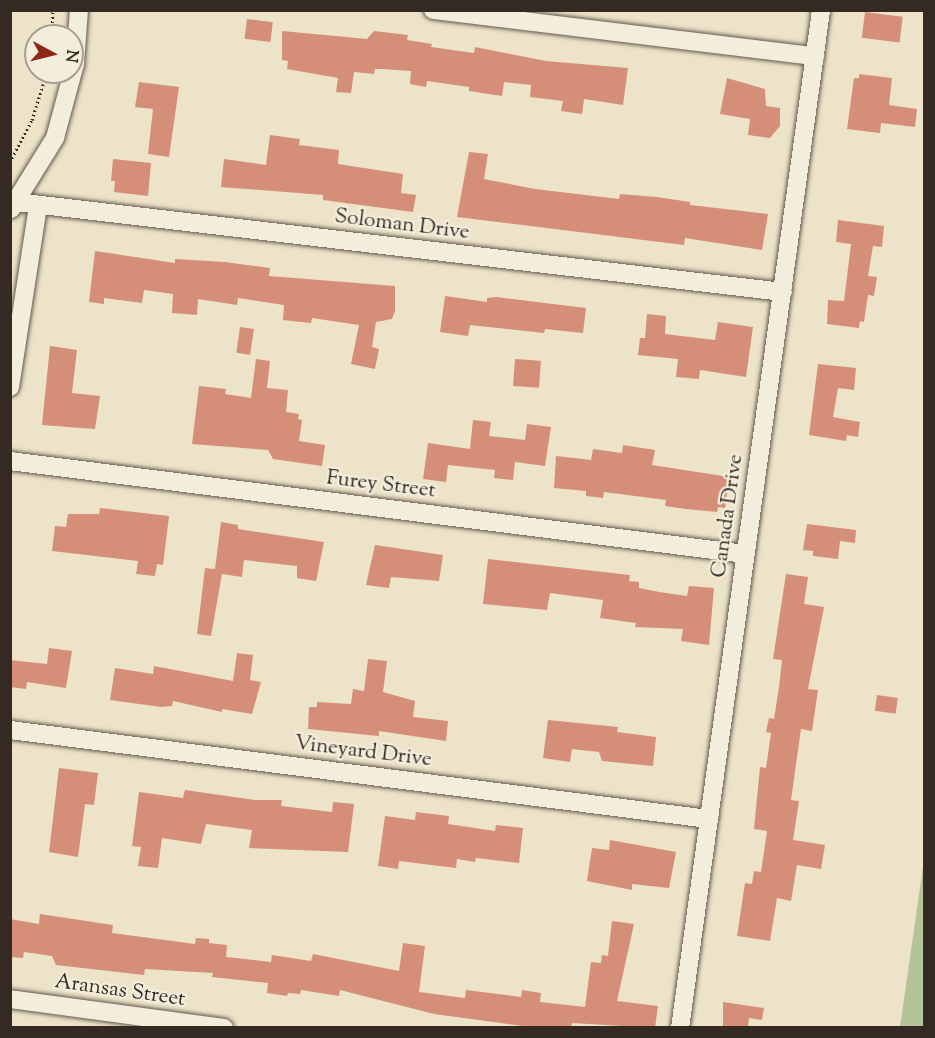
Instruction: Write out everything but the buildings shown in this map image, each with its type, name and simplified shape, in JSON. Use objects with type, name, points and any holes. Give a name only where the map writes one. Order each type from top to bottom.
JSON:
[{"type":"street","points":[[13,205],[55,138],[75,64],[79,10]]},
{"type":"street","points":[[433,10],[815,56]]},
{"type":"street","name":"Canada Drive","points":[[680,1028],[821,10]]},
{"type":"street","name":"Soloman Drive","points":[[13,205],[38,206],[783,292]]},
{"type":"street","points":[[10,387],[38,206]]},
{"type":"street","name":"Furey Street","points":[[10,461],[746,554]]},
{"type":"street","name":"Vineyard Drive","points":[[10,730],[709,819]]},
{"type":"street","name":"Aransas Street","points":[[10,999],[224,1028]]},
{"type":"path","points":[[10,162],[32,120],[43,84]]},
{"type":"green space","points":[[924,860],[924,1027],[900,1027]]}]
